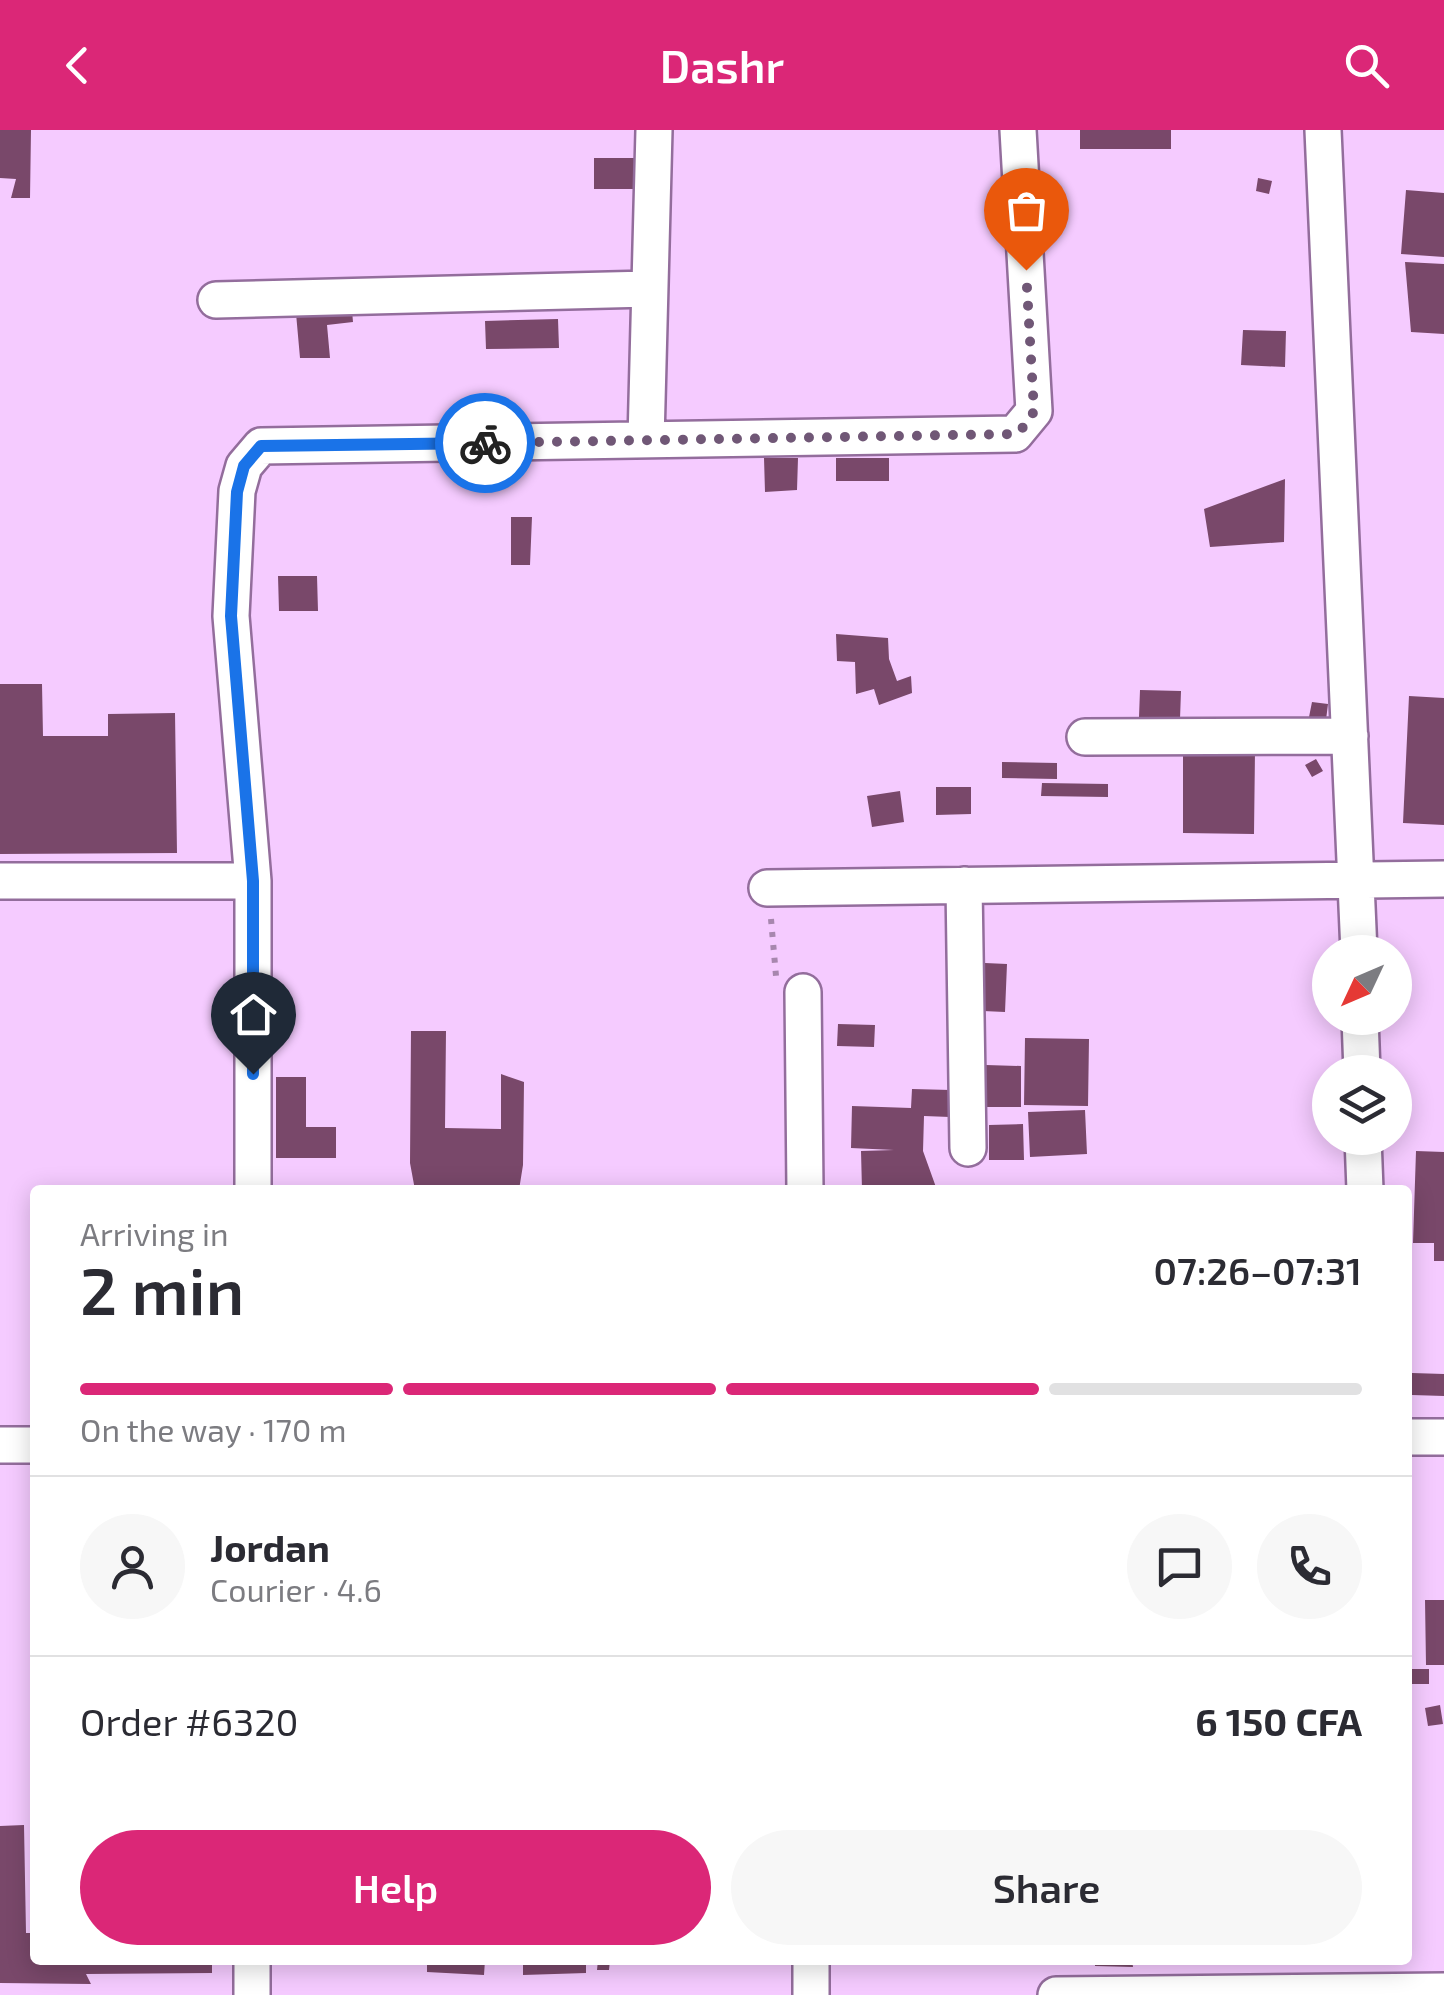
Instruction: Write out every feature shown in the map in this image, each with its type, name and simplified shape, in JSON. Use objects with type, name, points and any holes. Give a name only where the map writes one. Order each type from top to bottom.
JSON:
[{"type":"street","points":[[646,440],[654,130]]},
{"type":"street","points":[[253,1185],[253,881],[231,616],[237,492],[244,466],[261,446],[1015,434],[1034,411],[1018,130]]},
{"type":"street","points":[[1322,130],[1359,935]]},
{"type":"street","points":[[216,300],[650,289]]},
{"type":"street","points":[[1086,737],[1350,736]]},
{"type":"street","points":[[767,888],[1444,879]]},
{"type":"street","points":[[0,881],[253,881]]},
{"type":"street","points":[[964,885],[968,1148]]},
{"type":"street","points":[[804,992],[805,1185]]},
{"type":"street","points":[[1364,1155],[1365,1185]]},
{"type":"street","points":[[1412,1437],[1444,1436]]},
{"type":"street","points":[[0,1445],[30,1445]]},
{"type":"street","points":[[252,1965],[252,1995]]},
{"type":"street","points":[[811,1965],[811,1995]]},
{"type":"street","points":[[1056,1995],[1377,1982],[1444,1991]]},
{"type":"path","points":[[767,888],[775,976],[804,992]]},
{"type":"building","points":[[0,130],[31,130],[30,198],[11,198],[16,179],[0,178]]},
{"type":"building","points":[[1080,130],[1171,130],[1171,149],[1080,149]]},
{"type":"building","points":[[594,158],[644,158],[644,189],[594,189]]},
{"type":"building","points":[[1258,178],[1272,181],[1269,194],[1256,191]]},
{"type":"building","points":[[1406,190],[1444,193],[1444,257],[1401,254]]},
{"type":"building","points":[[1405,262],[1444,264],[1444,334],[1411,332]]},
{"type":"building","points":[[351,299],[353,322],[327,325],[330,358],[300,358],[295,302]]},
{"type":"building","points":[[558,319],[559,348],[486,349],[485,321]]},
{"type":"building","points":[[1243,330],[1286,331],[1285,367],[1241,365]]},
{"type":"building","points":[[764,458],[798,458],[797,490],[765,492]]},
{"type":"building","points":[[836,458],[889,458],[889,481],[836,481]]},
{"type":"building","points":[[1285,479],[1284,542],[1210,547],[1204,509]]},
{"type":"building","points":[[511,517],[532,517],[530,565],[511,565]]},
{"type":"building","points":[[278,576],[317,576],[318,611],[279,611]]},
{"type":"building","points":[[836,634],[888,638],[889,659],[897,681],[911,676],[912,693],[879,705],[874,689],[856,694],[855,662],[837,661]]},
{"type":"building","points":[[0,684],[42,684],[43,736],[108,736],[108,714],[175,713],[177,853],[0,854]]},
{"type":"building","points":[[1140,690],[1181,691],[1180,719],[1139,717]]},
{"type":"building","points":[[1409,696],[1444,698],[1444,825],[1403,823]]},
{"type":"building","points":[[1312,702],[1328,704],[1326,720],[1309,717]]},
{"type":"building","points":[[1183,750],[1255,751],[1254,834],[1183,833]]},
{"type":"building","points":[[1316,759],[1323,771],[1312,777],[1305,765]]},
{"type":"building","points":[[1002,762],[1057,763],[1057,779],[1002,778]]},
{"type":"building","points":[[1042,783],[1108,784],[1108,797],[1041,796]]},
{"type":"building","points":[[936,787],[971,787],[971,814],[936,815]]},
{"type":"building","points":[[900,791],[904,822],[872,827],[867,796]]},
{"type":"building","points":[[985,963],[1007,964],[1005,1012],[983,1011]]},
{"type":"building","points":[[838,1024],[875,1025],[874,1047],[837,1046]]},
{"type":"building","points":[[411,1031],[446,1031],[445,1128],[501,1129],[501,1074],[524,1082],[520,1185],[414,1185],[410,1163]]},
{"type":"building","points":[[1025,1038],[1089,1039],[1088,1106],[1024,1105]]},
{"type":"building","points":[[986,1065],[1021,1066],[1021,1107],[985,1107]]},
{"type":"building","points":[[276,1077],[306,1077],[306,1127],[336,1127],[336,1158],[276,1158]]},
{"type":"building","points":[[912,1089],[951,1090],[950,1117],[924,1116],[923,1151],[935,1185],[862,1185],[861,1151],[894,1150],[851,1148],[852,1106],[911,1108]]},
{"type":"building","points":[[1085,1110],[1087,1154],[1030,1157],[1028,1112]]},
{"type":"building","points":[[1023,1124],[1024,1160],[989,1160],[989,1125]]},
{"type":"building","points":[[1416,1151],[1444,1152],[1444,1261],[1434,1261],[1434,1243],[1413,1243]]},
{"type":"building","points":[[1412,1373],[1444,1374],[1444,1396],[1412,1395]]},
{"type":"building","points":[[1425,1600],[1444,1600],[1444,1665],[1426,1665]]},
{"type":"building","points":[[1412,1669],[1429,1669],[1429,1684],[1412,1684]]},
{"type":"building","points":[[1440,1705],[1443,1724],[1428,1726],[1425,1708]]},
{"type":"building","points":[[24,1825],[30,1965],[212,1965],[212,1973],[86,1974],[91,1984],[0,1983],[0,1826]]},
{"type":"building","points":[[427,1965],[485,1965],[484,1975],[427,1972]]},
{"type":"building","points":[[523,1965],[586,1965],[586,1973],[523,1975]]},
{"type":"way so far","points":[[485,443],[1015,434],[1034,411],[1026,270]]},
{"type":"route","points":[[253,1074],[253,881],[231,616],[237,492],[244,466],[261,446],[485,443]]}]
